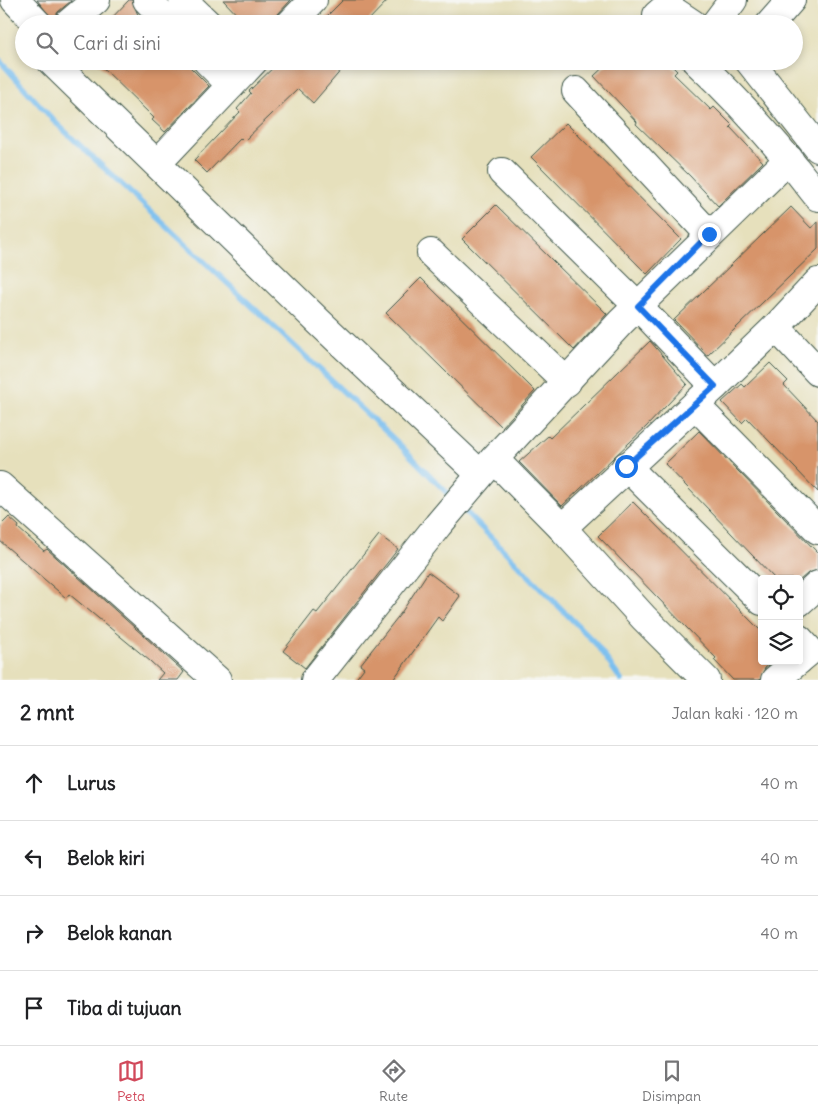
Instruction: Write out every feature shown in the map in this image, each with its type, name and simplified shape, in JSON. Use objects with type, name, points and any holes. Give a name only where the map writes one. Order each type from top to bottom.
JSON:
[{"type":"street","points":[[15,0],[29,15]]},
{"type":"street","points":[[78,15],[96,0]]},
{"type":"street","points":[[147,0],[161,15]]},
{"type":"street","points":[[183,0],[199,15]]},
{"type":"street","points":[[299,15],[313,0]]},
{"type":"street","points":[[722,15],[733,0]]},
{"type":"street","points":[[778,15],[791,0]]},
{"type":"street","points":[[658,15],[665,8],[669,8],[680,15]]},
{"type":"street","points":[[0,11],[15,25]]},
{"type":"street","points":[[61,70],[318,321],[481,473],[562,528],[644,618],[706,680]]},
{"type":"street","points":[[84,70],[167,154],[217,210]]},
{"type":"street","points":[[216,70],[231,85]]},
{"type":"street","points":[[167,154],[244,70]]},
{"type":"street","points":[[706,70],[740,102],[789,159],[818,197]]},
{"type":"street","points":[[726,70],[740,102]]},
{"type":"street","points":[[756,70],[818,148]]},
{"type":"street","points":[[576,91],[709,234]]},
{"type":"street","points":[[315,680],[481,473],[638,306],[709,234],[789,159]]},
{"type":"street","points":[[502,172],[638,306],[715,386]]},
{"type":"street","points":[[431,253],[567,382]]},
{"type":"street","points":[[562,528],[626,466],[715,386],[776,327],[818,282]]},
{"type":"street","points":[[776,327],[818,372]]},
{"type":"street","points":[[695,405],[818,530]]},
{"type":"street","points":[[626,466],[758,597]]},
{"type":"street","points":[[0,486],[217,680]]},
{"type":"street","points":[[803,598],[818,585]]},
{"type":"street","points":[[803,643],[810,651],[803,656]]},
{"type":"street","points":[[775,680],[792,665]]},
{"type":"building","points":[[37,0],[71,0],[56,15],[49,15]]},
{"type":"building","points":[[129,0],[132,0],[138,15],[115,15]]},
{"type":"building","points":[[223,0],[291,0],[278,15],[237,15]]},
{"type":"building","points":[[343,0],[388,0],[374,15],[328,15]]},
{"type":"building","points":[[105,70],[193,70],[209,86],[165,132],[152,120],[154,118]]},
{"type":"building","points":[[271,70],[341,70],[313,103],[298,89],[244,141],[241,138],[207,173],[194,160],[240,112],[237,109],[251,93],[249,91]]},
{"type":"building","points":[[600,70],[676,70],[674,74],[711,110],[714,107],[763,162],[718,206],[636,124],[637,122],[594,76]]},
{"type":"building","points":[[566,123],[681,239],[647,274],[531,157]]},
{"type":"building","points":[[496,205],[607,314],[574,350],[462,239]]},
{"type":"building","points":[[791,207],[811,228],[818,222],[818,249],[708,355],[674,320]]},
{"type":"building","points":[[421,278],[535,391],[502,427],[386,313]]},
{"type":"building","points":[[650,341],[687,384],[646,427],[562,506],[519,462],[548,436],[550,438]]},
{"type":"building","points":[[770,363],[788,381],[784,385],[818,421],[818,492],[747,418],[742,423],[722,402],[742,384],[745,387]]},
{"type":"building","points":[[699,431],[818,553],[818,570],[808,573],[803,577],[803,575],[771,575],[665,464]]},
{"type":"building","points":[[633,502],[758,628],[758,665],[768,665],[765,668],[760,680],[733,680],[714,660],[716,658],[598,536]]},
{"type":"building","points":[[9,517],[19,526],[18,528],[44,551],[47,549],[184,672],[178,680],[157,680],[163,673],[150,661],[69,594],[66,598],[0,541],[0,526]]},
{"type":"building","points":[[379,535],[398,549],[305,668],[283,651],[314,611],[317,613]]},
{"type":"building","points":[[428,572],[460,596],[442,621],[438,617],[393,680],[355,680],[364,668],[360,665],[401,613]]},
{"type":"waterway","points":[[0,61],[55,122],[396,441],[452,498]]},
{"type":"waterway","points":[[462,508],[596,644],[621,680]]},
{"type":"route","points":[[626,466],[715,386],[638,306],[709,234]]}]
